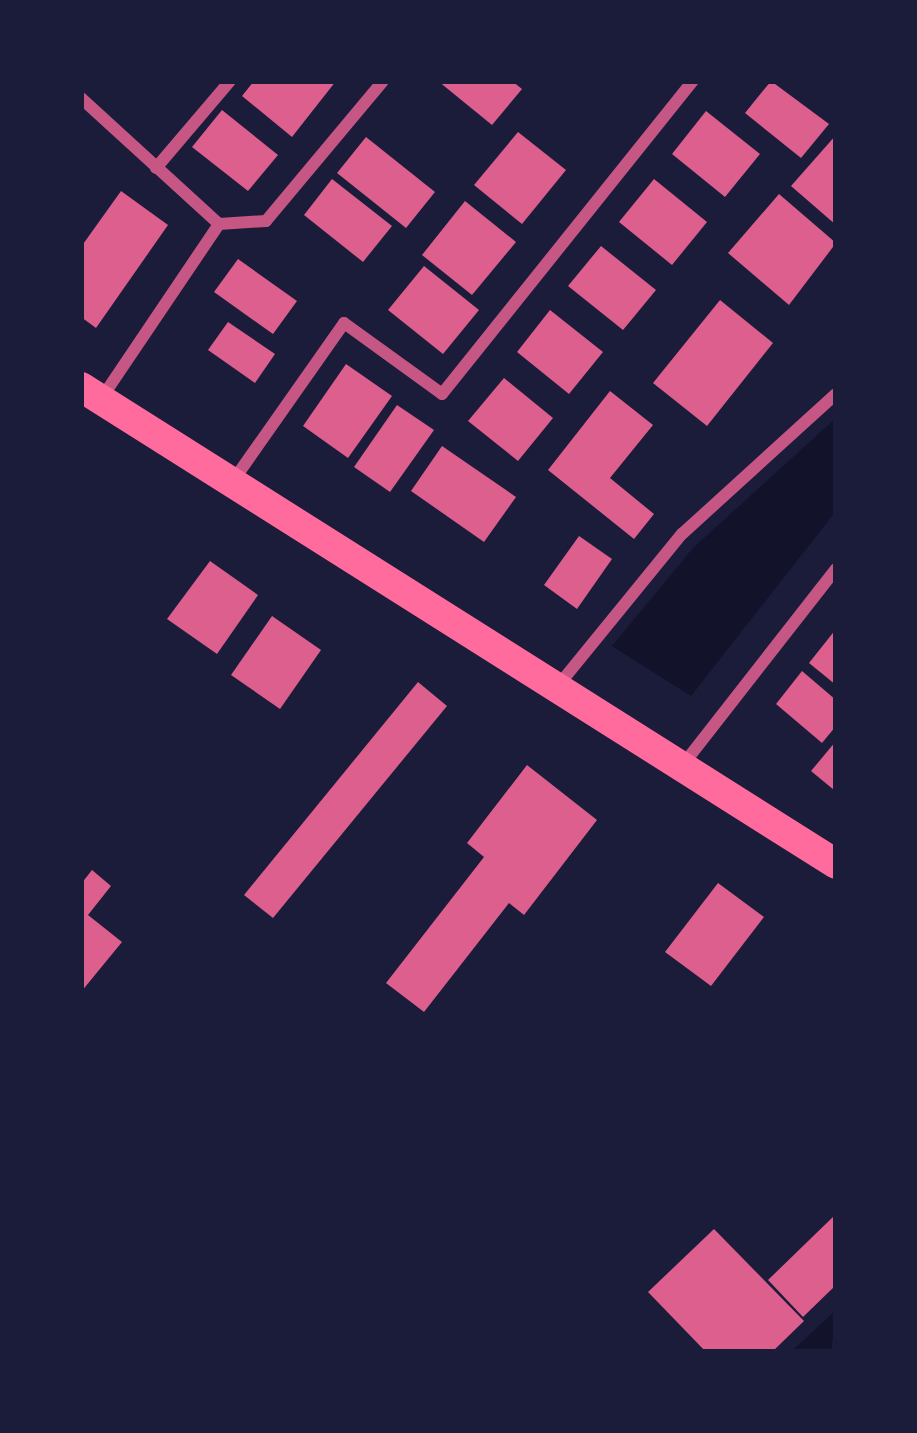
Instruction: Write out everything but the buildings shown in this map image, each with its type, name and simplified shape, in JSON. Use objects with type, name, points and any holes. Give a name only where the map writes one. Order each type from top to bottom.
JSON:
[{"type":"main road","points":[[91,393],[681,767],[831,852]]},
{"type":"street","points":[[156,168],[230,81]]},
{"type":"street","points":[[81,98],[219,224],[266,221],[383,81]]},
{"type":"street","points":[[232,482],[344,323],[442,394],[693,81]]},
{"type":"street","points":[[91,393],[219,224]]},
{"type":"street","points":[[556,688],[682,535],[836,394]]},
{"type":"street","points":[[681,767],[836,569]]},
{"type":"shaded area","points":[[836,418],[836,511],[691,696],[612,646],[693,548]]},
{"type":"shaded area","points":[[836,1310],[831,1352],[791,1352]]}]
